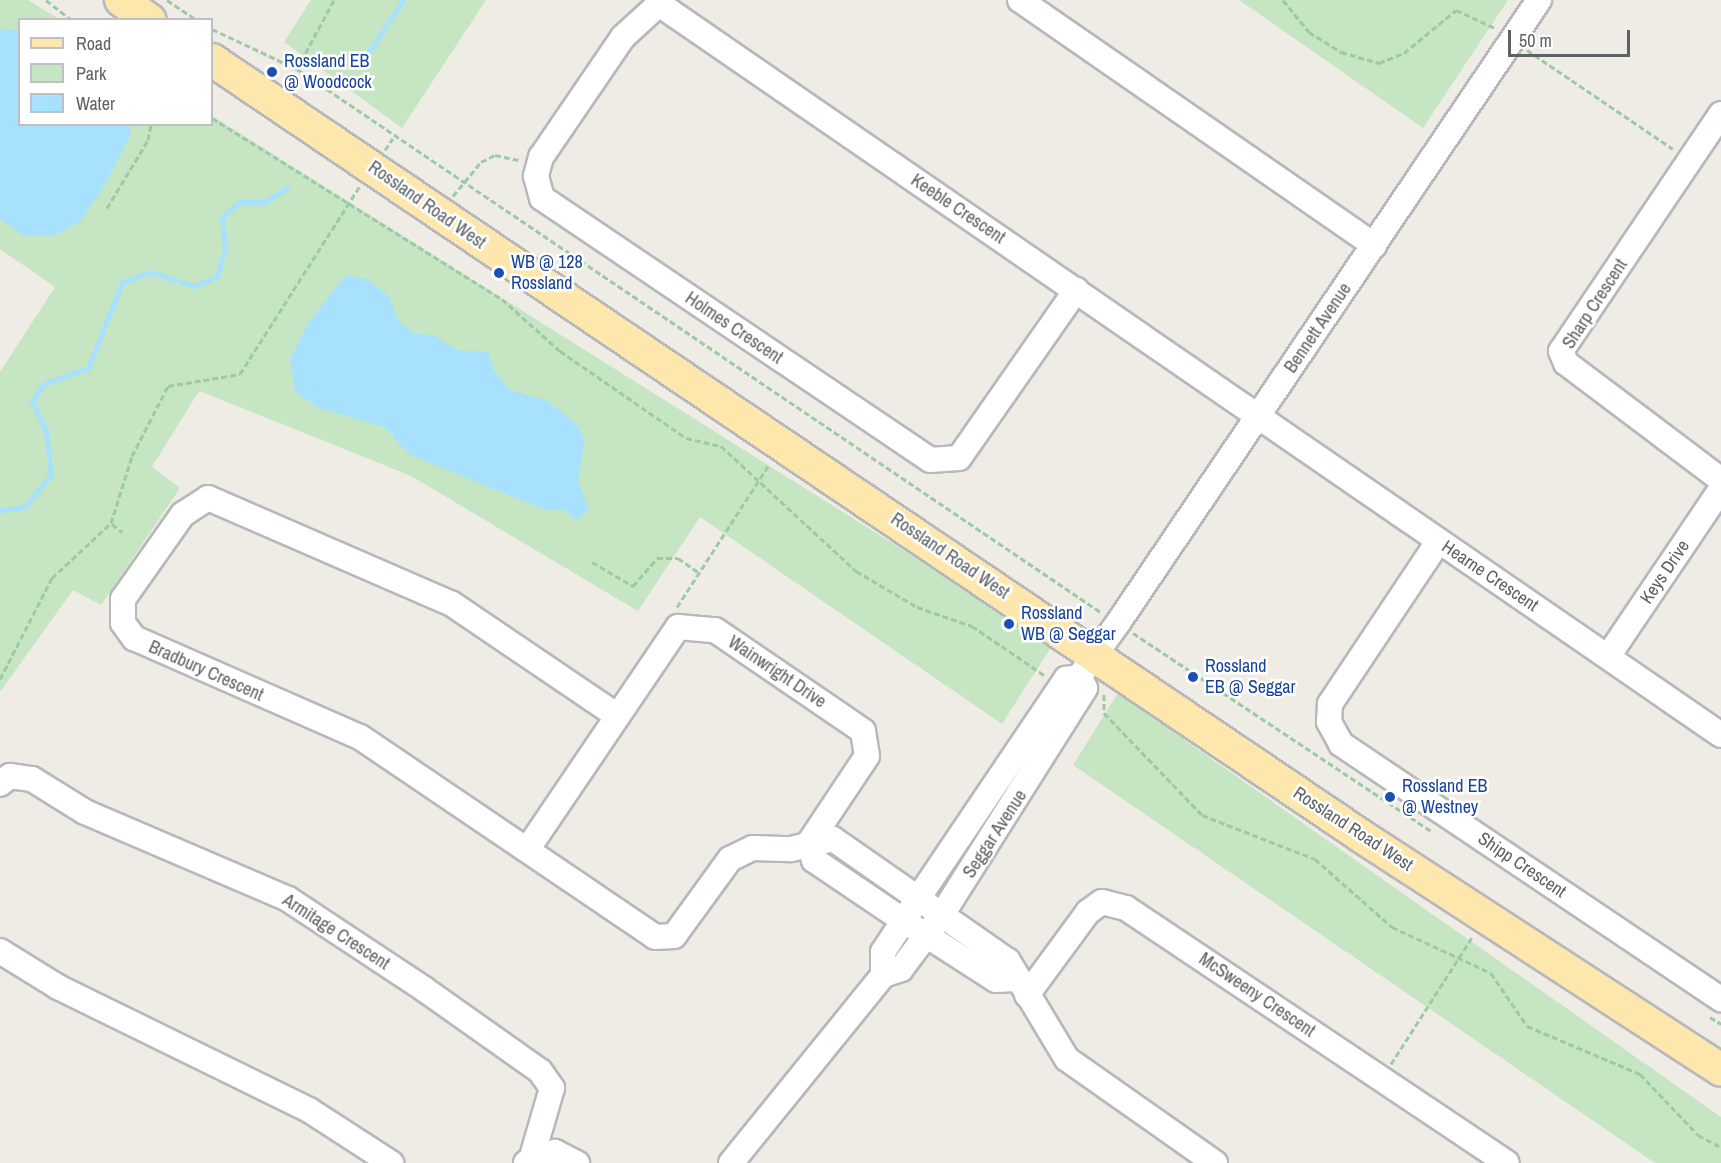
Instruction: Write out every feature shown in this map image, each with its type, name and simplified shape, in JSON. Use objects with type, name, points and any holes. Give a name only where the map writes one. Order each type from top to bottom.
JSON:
[{"type":"main road","points":[[120,0],[147,18]]},
{"type":"main road","name":"Rossland Road West","points":[[213,61],[783,445],[1087,666],[1487,914],[1721,1070]]},
{"type":"street","points":[[1020,0],[1374,245]]},
{"type":"street","name":"Bennett Avenue","points":[[1087,666],[1259,416],[1539,0]]},
{"type":"street","name":"Keeble Crescent","points":[[660,2],[1259,416]]},
{"type":"street","name":"Holmes Crescent","points":[[660,2],[623,37],[541,157],[536,176],[542,198],[930,460],[959,458],[1076,290]]},
{"type":"street","name":"Sharp Crescent","points":[[1721,114],[1562,351],[1566,363],[1721,480]]},
{"type":"street","name":"Hearne Crescent","points":[[1259,416],[1438,542],[1609,655],[1721,735]]},
{"type":"street","name":"Keys Drive","points":[[1609,655],[1721,489]]},
{"type":"street","name":"Bradbury Crescent","points":[[616,715],[453,604],[208,498],[183,514],[123,599],[123,623],[134,638],[360,737],[529,847],[655,937],[674,936],[730,860],[753,848],[791,849],[833,839],[917,900],[943,913]]},
{"type":"street","name":"Shipp Crescent","points":[[1438,542],[1330,704],[1329,723],[1341,744],[1712,1005]]},
{"type":"street","points":[[529,847],[616,715],[678,627]]},
{"type":"street","name":"Wainwright Drive","points":[[678,627],[715,630],[863,731],[867,756],[810,843]]},
{"type":"street","name":"Seggar Avenue","points":[[883,975],[883,952],[917,900],[1066,679],[1087,666]]},
{"type":"street","name":"Seggar Avenue","points":[[731,1163],[883,975],[901,969],[943,913],[1085,688],[1087,666]]},
{"type":"street","name":"Armitage Crescent","points":[[0,784],[10,776],[32,779],[85,812],[288,899],[424,989],[540,1071],[552,1088],[532,1161]]},
{"type":"street","points":[[810,843],[814,860],[996,980],[1021,987]]},
{"type":"street","name":"McSweeny Crescent","points":[[1021,987],[1088,912],[1102,902],[1126,908],[1507,1163]]},
{"type":"street","points":[[943,913],[1008,961],[1021,987],[1067,1059],[1215,1163]]},
{"type":"street","points":[[0,951],[58,987],[309,1110],[391,1163]]},
{"type":"street","name":"Armitage Crescent","points":[[532,1161],[555,1152],[577,1163]]},
{"type":"path","points":[[46,0],[69,18]]},
{"type":"path","points":[[167,0],[194,18]]},
{"type":"path","points":[[297,69],[334,0]]},
{"type":"path","points":[[213,29],[297,69],[461,183],[1441,837]]},
{"type":"path","points":[[213,118],[318,189],[350,200],[502,299],[560,351],[686,438],[721,446],[856,571],[886,590],[972,626],[1043,676],[1048,668]]},
{"type":"path","points":[[107,208],[148,140],[151,126]]},
{"type":"path","points":[[0,679],[52,578],[111,523],[132,456],[168,386],[240,374],[335,233],[350,200],[393,137]]},
{"type":"path","points":[[441,215],[461,183],[495,154],[518,160]]},
{"type":"path","points":[[678,627],[677,601],[783,445]]},
{"type":"path","points":[[111,523],[122,532]]},
{"type":"path","points":[[592,562],[633,586],[657,558],[678,558],[698,572]]},
{"type":"path","points":[[1087,666],[1106,695],[1104,713],[1202,815],[1315,859],[1392,927],[1460,956],[1491,973],[1527,1026],[1640,1074],[1698,1135],[1721,1147]]},
{"type":"path","points":[[1382,1078],[1487,914]]},
{"type":"path","points":[[1712,1005],[1721,1024]]},
{"type":"green space","points":[[0,0],[28,0],[57,18],[18,18],[18,126],[213,126],[213,117],[1053,644],[1002,724],[700,517],[638,611],[411,476],[199,391],[152,467],[180,488],[101,605],[73,590],[0,692],[0,372],[55,287],[0,249]]},
{"type":"green space","points":[[311,0],[486,0],[402,128],[284,42]]},
{"type":"green space","points":[[1239,0],[1508,0],[1423,128]]},
{"type":"green space","points":[[1118,693],[1721,1117],[1721,1163],[1655,1163],[1073,765]]},
{"type":"water","points":[[0,29],[18,30],[18,126],[129,126],[131,134],[104,186],[81,220],[54,236],[24,236],[0,219]]},
{"type":"water","points":[[346,275],[367,279],[389,296],[399,323],[414,333],[436,336],[456,350],[489,352],[494,371],[510,390],[548,401],[576,424],[585,440],[578,481],[589,510],[576,520],[563,509],[548,511],[410,455],[384,427],[319,408],[295,392],[290,359],[308,323]]},
{"type":"waterway","points":[[361,63],[403,0]]},
{"type":"waterway","points":[[0,510],[25,507],[51,474],[46,431],[32,401],[45,383],[88,368],[122,282],[151,272],[193,286],[217,277],[225,248],[222,218],[238,202],[265,202],[287,188]]},
{"type":"place","name":"Rossland EB @ Woodcock","points":[[272,72]]},
{"type":"place","name":"WB @ 128 Rossland","points":[[499,273]]},
{"type":"place","name":"Rossland WB @ Seggar","points":[[1009,624]]},
{"type":"place","name":"Rossland EB @ Seggar","points":[[1193,677]]},
{"type":"place","name":"Rossland EB @ Westney","points":[[1390,797]]}]
